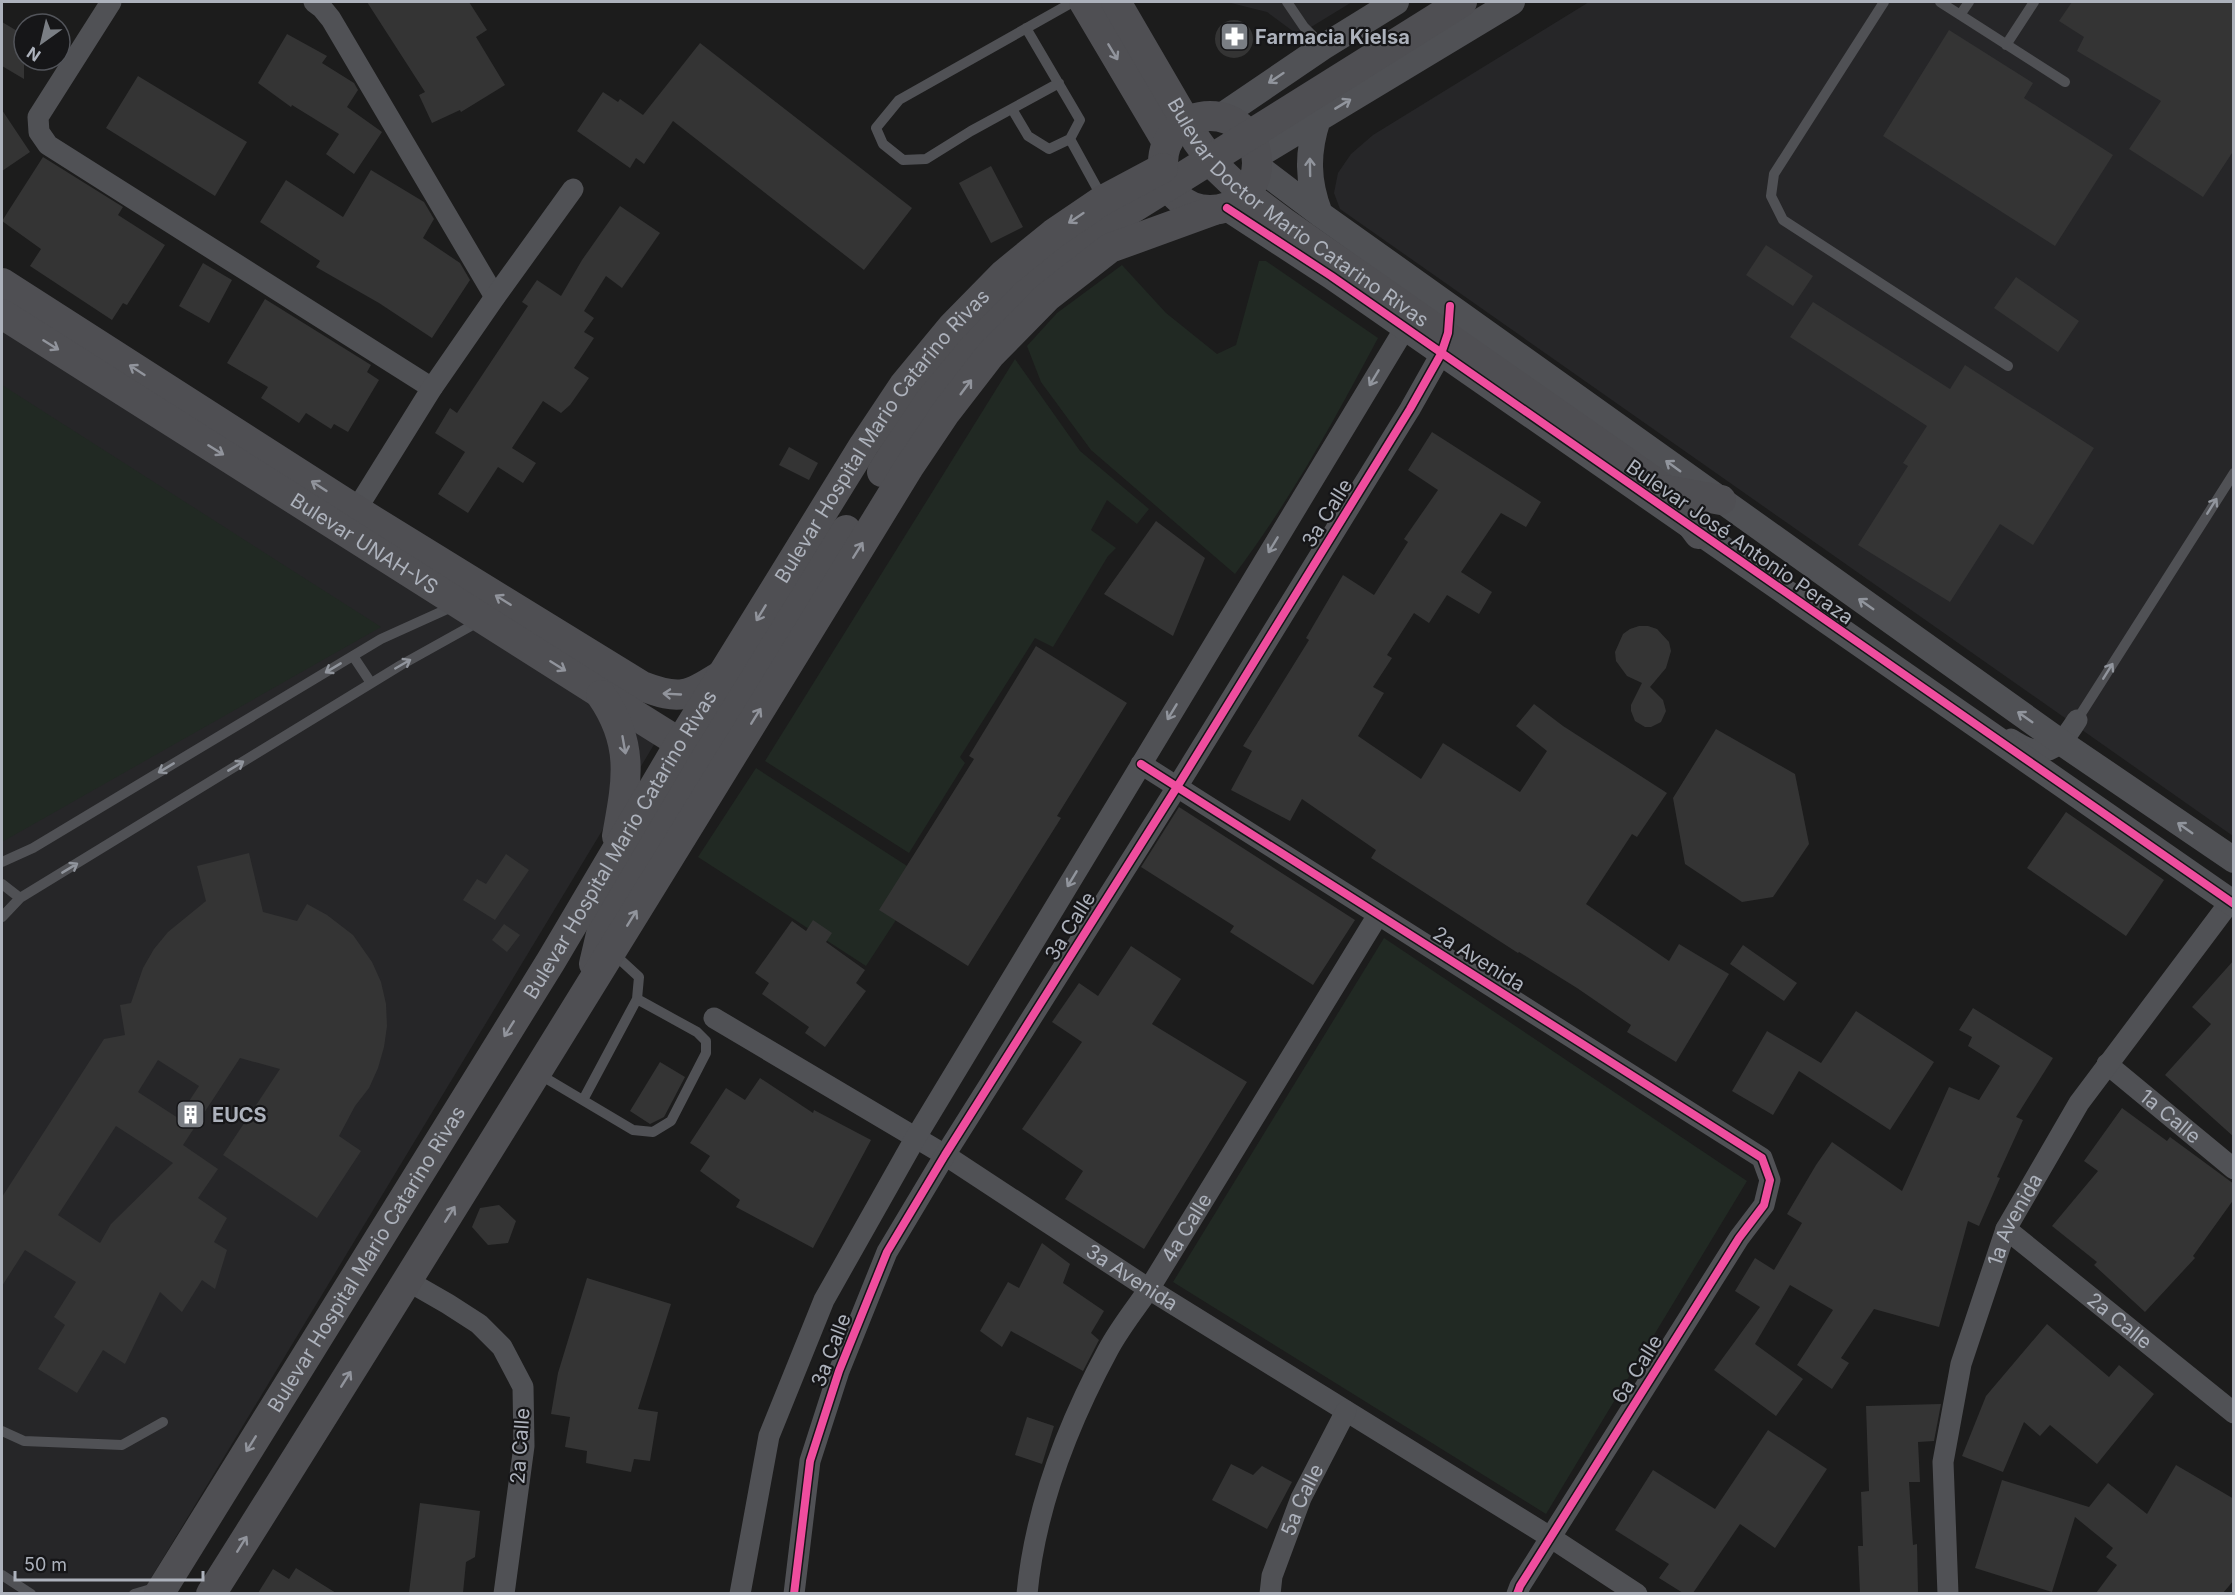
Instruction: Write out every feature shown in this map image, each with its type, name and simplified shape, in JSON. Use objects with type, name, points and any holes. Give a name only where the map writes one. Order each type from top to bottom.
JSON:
[{"type":"main road","points":[[1083,2],[1165,155],[1170,188],[1185,203],[1198,209],[1220,209],[1239,201],[1255,180],[1257,161],[1253,143],[1245,131],[1233,122],[1212,117],[1189,121],[1176,130],[1165,155]]},
{"type":"main road","name":"Bulevar Doctor Mario Catarino Rivas","points":[[1116,2],[1197,141],[1216,167],[1239,189],[1666,490]]},
{"type":"main road","points":[[1139,2],[1212,117]]},
{"type":"main road","name":"Bulevar Hospital Mario Catarino Rivas","points":[[605,917],[924,406],[952,364],[1005,303],[1084,238],[1462,2]]},
{"type":"main road","name":"Bulevar Hospital Mario Catarino Rivas","points":[[161,1590],[551,961],[680,742],[864,445],[904,385],[952,327],[1004,274],[1053,234],[1165,155]]},
{"type":"main road","name":"Bulevar Hospital Mario Catarino Rivas","points":[[211,1593],[408,1281],[909,467],[946,412],[990,355],[1047,297],[1110,248],[1220,209]]},
{"type":"main road","name":"Bulevar UNAH-VS","points":[[2,283],[170,406],[471,611],[680,742],[734,751]]},
{"type":"main road","name":"Bulevar UNAH-VS","points":[[2,314],[356,510],[642,686],[664,695],[678,696],[691,693],[724,673]]},
{"type":"main road","points":[[1666,490],[1721,500]]},
{"type":"main road","points":[[1666,490],[1699,534]]},
{"type":"main road","points":[[600,693],[621,730],[626,755],[626,784],[614,856]]},
{"type":"main road","points":[[551,961],[605,917]]},
{"type":"main road","points":[[590,985],[605,917]]},
{"type":"street","points":[[111,2],[38,117],[39,132],[48,146],[432,388]]},
{"type":"street","points":[[314,2],[331,19],[495,297]]},
{"type":"street","points":[[1212,117],[1396,2]]},
{"type":"street","points":[[1257,161],[1318,119],[1512,2]]},
{"type":"street","points":[[1318,119],[1310,150],[1309,166],[1312,190],[1320,214]]},
{"type":"street","name":"Bulevar José Antonio Peraza","points":[[1257,161],[1320,214],[2062,743],[2234,860]]},
{"type":"street","points":[[356,510],[432,388],[573,189]]},
{"type":"street","name":"Bulevar José Antonio Peraza","points":[[1220,209],[1331,276],[2232,903]]},
{"type":"street","name":"3a Calle","points":[[794,1593],[810,1461],[839,1371],[887,1252],[945,1155],[1178,787],[1410,409],[1441,354],[1448,333],[1450,306]]},
{"type":"street","name":"3a Calle","points":[[740,1593],[769,1436],[824,1300],[916,1137],[1405,328]]},
{"type":"street","points":[[1924,690],[2023,747],[2042,752],[2062,743],[2077,720]]},
{"type":"street","name":"2a Avenida","points":[[1141,764],[1762,1158]]},
{"type":"street","name":"1a Avenida","points":[[1948,1593],[1943,1462],[1961,1364],[2006,1229],[2079,1103],[2232,903]]},
{"type":"street","name":"4a Calle","points":[[1027,1593],[1033,1550],[1048,1494],[1073,1421],[1108,1348],[1149,1289],[1378,915]]},
{"type":"street","name":"3a Avenida","points":[[714,1018],[945,1155],[1149,1289],[1551,1537],[1637,1593]]},
{"type":"street","name":"1a Calle","points":[[2107,1064],[2234,1169]]},
{"type":"street","name":"6a Calle","points":[[1517,1593],[1738,1238],[1764,1204],[1770,1180],[1762,1158]]},
{"type":"street","name":"2a Calle","points":[[2006,1229],[2234,1413]]},
{"type":"street","name":"2a Calle","points":[[408,1281],[479,1324],[502,1347],[523,1387],[525,1446],[504,1593]]},
{"type":"street","name":"5a Calle","points":[[1270,1593],[1272,1576],[1301,1498],[1346,1411]]},
{"type":"lane","points":[[1059,83],[926,159],[903,160],[883,144],[876,128],[899,100],[1073,2]]},
{"type":"lane","points":[[1287,2],[1304,27],[1323,47]]},
{"type":"lane","points":[[1884,2],[1774,174],[1771,196],[1783,220],[2008,366]]},
{"type":"lane","points":[[1940,2],[2065,82]]},
{"type":"lane","points":[[1960,15],[1969,2]]},
{"type":"lane","points":[[2006,45],[2034,2]]},
{"type":"lane","points":[[1012,109],[1028,136],[1049,149],[1070,139],[1080,120],[1026,28]]},
{"type":"lane","points":[[1070,139],[1103,200]]},
{"type":"lane","points":[[2077,720],[2234,473]]},
{"type":"lane","points":[[2,862],[33,848],[381,639],[471,611]]},
{"type":"lane","points":[[2,917],[20,898],[371,683],[471,611]]},
{"type":"lane","points":[[353,656],[371,683]]},
{"type":"lane","points":[[2,884],[20,898]]},
{"type":"lane","points":[[583,1100],[637,999],[639,977],[612,951]]},
{"type":"lane","points":[[537,1073],[633,1130],[653,1132],[671,1121],[706,1053],[706,1041],[697,1032],[637,999]]},
{"type":"lane","points":[[2,1431],[24,1441],[122,1445],[163,1422]]},
{"type":"lane","points":[[2,1575],[31,1593]]},
{"type":"lane","points":[[134,1593],[161,1590]]},
{"type":"shaded area","points":[[1227,2],[1352,2],[1298,35],[1267,12]]},
{"type":"shaded area","points":[[1589,2],[2233,2],[2233,836],[1340,209],[1334,193],[1338,173],[1351,154],[1373,135]]},
{"type":"shaded area","points":[[1259,261],[1266,261],[1378,338],[1293,489],[1235,574],[1091,450],[1041,382],[1027,346],[1057,313],[1122,265],[1166,313],[1217,354],[1236,345]]},
{"type":"shaded area","points":[[2,324],[655,743],[142,1593],[2,1593]]},
{"type":"shaded area","points":[[1015,359],[1080,451],[1149,509],[1137,524],[1107,500],[1091,530],[1116,548],[1108,556],[1053,647],[1035,638],[960,757],[965,763],[909,853],[765,761]]},
{"type":"shaded area","points":[[2,385],[381,627],[2,842]]},
{"type":"shaded area","points":[[756,768],[924,877],[866,966],[698,857]]},
{"type":"shaded area","points":[[1384,938],[1747,1181],[1546,1514],[1173,1282]]},
{"type":"building","points":[[367,2],[469,2],[487,30],[476,37],[505,85],[461,112],[460,110],[432,123],[419,95],[425,92]]},
{"type":"building","points":[[2072,2],[2234,2],[2234,150],[2203,197],[2129,149],[2161,101],[2077,51],[2084,37],[2059,21]]},
{"type":"building","name":"Farmacia Kielsa","points":[[1234,20],[1241,21],[1247,26],[1252,32],[1252,46],[1247,52],[1241,57],[1234,58],[1227,57],[1221,52],[1216,46],[1215,39],[1216,32],[1221,26],[1227,21]]},
{"type":"building","points":[[2,22],[12,28],[12,72],[2,66]]},
{"type":"building","points":[[1949,30],[2033,83],[2024,98],[2113,155],[2055,246],[1883,136]]},
{"type":"building","points":[[287,34],[327,56],[322,63],[354,83],[358,90],[347,107],[382,132],[354,174],[326,154],[339,134],[292,105],[291,107],[258,83]]},
{"type":"building","points":[[700,43],[912,208],[864,270],[673,121],[644,164],[636,158],[630,168],[577,131],[603,92],[618,102],[620,99],[643,115]]},
{"type":"building","points":[[12,72],[24,72],[24,79]]},
{"type":"building","points":[[138,76],[247,142],[215,196],[106,128]]},
{"type":"building","points":[[2,110],[30,152],[2,171]]},
{"type":"building","points":[[43,157],[123,207],[118,215],[165,245],[127,305],[123,303],[112,320],[30,266],[41,249],[2,221]]},
{"type":"building","points":[[991,166],[1023,227],[991,243],[959,183]]},
{"type":"building","points":[[371,170],[424,202],[434,219],[423,238],[460,263],[470,280],[432,338],[379,303],[316,267],[320,261],[260,222],[286,180],[343,217]]},
{"type":"building","points":[[620,206],[660,233],[622,288],[606,276],[584,311],[594,318],[584,332],[594,338],[574,368],[589,378],[570,405],[561,413],[543,401],[512,448],[536,463],[523,483],[498,467],[468,513],[438,494],[465,452],[435,433],[450,408],[457,413],[528,306],[522,302],[537,280],[561,296],[582,260]]},
{"type":"building","points":[[1766,245],[1813,276],[1793,306],[1746,275]]},
{"type":"building","points":[[203,263],[232,280],[209,323],[179,306]]},
{"type":"building","points":[[2016,277],[2079,321],[2058,352],[1994,308]]},
{"type":"building","points":[[265,299],[371,365],[367,372],[379,380],[348,432],[334,424],[331,429],[306,413],[299,423],[261,398],[268,387],[227,363]]},
{"type":"building","points":[[1813,302],[1950,389],[1965,365],[2094,448],[2033,545],[2000,524],[1950,602],[1858,545],[1908,466],[1903,463],[1927,426],[1790,337]]},
{"type":"building","points":[[1432,432],[1541,502],[1526,527],[1501,513],[1461,572],[1492,592],[1479,614],[1447,595],[1429,623],[1414,613],[1387,655],[1392,658],[1373,687],[1384,693],[1358,736],[1421,779],[1443,743],[1520,792],[1547,751],[1516,726],[1534,704],[1563,726],[1667,793],[1637,837],[1632,834],[1586,904],[1669,961],[1679,944],[1729,974],[1676,1062],[1627,1032],[1631,1025],[1577,988],[1518,953],[1371,858],[1376,850],[1302,799],[1290,821],[1231,790],[1252,751],[1243,746],[1309,640],[1306,638],[1343,575],[1374,595],[1408,542],[1404,539],[1438,490],[1408,470]]},
{"type":"building","points":[[789,447],[818,463],[809,480],[779,465]]},
{"type":"building","points":[[1156,521],[1205,558],[1173,636],[1104,594]]},
{"type":"building","points":[[1639,626],[1657,629],[1669,642],[1671,651],[1666,668],[1650,687],[1663,700],[1666,711],[1661,722],[1651,727],[1645,727],[1635,721],[1631,711],[1631,705],[1642,683],[1627,676],[1616,661],[1615,652],[1623,634]]},
{"type":"building","points":[[1036,646],[1127,703],[1057,816],[1061,818],[968,966],[879,910],[974,759],[969,756]]},
{"type":"building","points":[[1716,729],[1795,774],[1809,844],[1773,897],[1742,902],[1685,864],[1673,798]]},
{"type":"building","points":[[1179,807],[1355,920],[1313,985],[1230,932],[1234,926],[1141,867]]},
{"type":"building","points":[[2066,812],[2164,880],[2126,936],[2027,868]]},
{"type":"building","points":[[249,853],[263,912],[297,921],[307,904],[327,915],[353,935],[372,962],[381,982],[386,1004],[387,1026],[384,1047],[369,1088],[355,1106],[339,1136],[361,1151],[317,1218],[223,1155],[280,1069],[240,1058],[183,1145],[218,1169],[198,1198],[227,1218],[214,1242],[227,1250],[215,1289],[202,1280],[182,1312],[160,1292],[125,1364],[103,1350],[77,1393],[38,1369],[65,1325],[54,1317],[76,1282],[25,1250],[2,1286],[2,1197],[104,1039],[125,1035],[120,1005],[131,1003],[143,968],[154,949],[168,932],[206,901],[197,866]],"holes":[[[158,1060],[199,1086],[178,1118],[138,1092]],[[116,1126],[173,1163],[111,1224],[100,1243],[58,1215]]]},
{"type":"building","points":[[506,854],[529,870],[495,920],[463,900],[477,879],[486,884]]},
{"type":"building","points":[[813,920],[832,933],[826,942],[865,970],[856,983],[866,991],[825,1047],[805,1033],[809,1027],[762,994],[769,983],[755,973],[792,921],[806,931]]},
{"type":"building","points":[[504,924],[520,935],[507,952],[492,940]]},
{"type":"building","points":[[1743,945],[1797,983],[1784,1001],[1730,964]]},
{"type":"building","points":[[1131,946],[1181,979],[1152,1024],[1247,1082],[1144,1249],[1065,1199],[1083,1171],[1022,1129],[1082,1042],[1052,1022],[1079,983],[1098,996]]},
{"type":"building","points":[[2234,960],[2234,1137],[2165,1075],[2211,1024],[2192,1007]]},
{"type":"building","points":[[1973,1008],[2053,1058],[2016,1117],[2023,1120],[1997,1177],[2000,1178],[1979,1226],[1968,1221],[1939,1327],[1874,1309],[1841,1358],[1849,1363],[1832,1389],[1797,1365],[1833,1310],[1790,1285],[1755,1344],[1803,1379],[1776,1416],[1714,1370],[1760,1307],[1735,1291],[1755,1258],[1774,1270],[1802,1223],[1787,1214],[1832,1142],[1902,1191],[1949,1087],[1979,1100],[2000,1066],[1968,1046],[1972,1037],[1959,1030]]},
{"type":"building","points":[[1856,1011],[1934,1062],[1890,1130],[1799,1071],[1773,1115],[1732,1091],[1767,1031],[1821,1063]]},
{"type":"building","points":[[660,1062],[685,1077],[664,1117],[650,1124],[630,1111]]},
{"type":"building","points":[[760,1078],[813,1113],[814,1110],[871,1140],[813,1248],[736,1207],[740,1200],[700,1171],[710,1156],[690,1143],[726,1088],[745,1100]]},
{"type":"building","points":[[2122,1108],[2167,1141],[2170,1137],[2234,1184],[2234,1199],[2193,1256],[2195,1258],[2145,1312],[2094,1265],[2097,1262],[2052,1226],[2098,1171],[2084,1161]]},
{"type":"building","points":[[499,1205],[516,1221],[508,1243],[488,1245],[472,1227],[480,1208]]},
{"type":"building","points":[[1042,1243],[1070,1264],[1063,1283],[1104,1311],[1091,1333],[1099,1340],[1083,1371],[1011,1331],[1002,1347],[980,1331],[1008,1282],[1019,1288]]},
{"type":"building","points":[[587,1278],[671,1304],[638,1409],[658,1412],[650,1461],[634,1459],[631,1472],[586,1463],[587,1451],[565,1447],[570,1417],[551,1414],[558,1373]]},
{"type":"building","points":[[2047,1324],[2109,1377],[2119,1365],[2154,1394],[2097,1464],[2050,1425],[2040,1436],[2024,1422],[2003,1472],[1962,1456],[1986,1396]]},
{"type":"building","points":[[1941,1404],[1934,1441],[1918,1442],[1920,1482],[1909,1482],[1913,1545],[1917,1544],[1918,1593],[1860,1593],[1858,1546],[1863,1546],[1861,1492],[1869,1491],[1866,1406]]},
{"type":"building","points":[[1027,1417],[1054,1426],[1042,1464],[1015,1455]]},
{"type":"building","points":[[1768,1430],[1827,1469],[1775,1548],[1740,1524],[1693,1593],[1683,1593],[1659,1578],[1669,1564],[1615,1530],[1653,1470],[1715,1509]]},
{"type":"building","points":[[1231,1464],[1253,1475],[1262,1466],[1292,1482],[1267,1529],[1212,1500]]},
{"type":"building","points":[[2176,1465],[2234,1499],[2234,1580],[2223,1593],[2096,1593],[2117,1565],[2106,1557],[2113,1548],[2075,1517],[2052,1592],[1975,1568],[2002,1480],[2089,1507],[2108,1483],[2147,1514]]},
{"type":"building","points":[[420,1503],[480,1511],[475,1557],[466,1562],[463,1593],[409,1593]]},
{"type":"building","points":[[296,1568],[336,1593],[258,1593],[273,1569],[289,1579]]},
{"type":"cycle path","points":[[1227,208],[1331,276],[2234,904]]},
{"type":"cycle path","points":[[794,1594],[810,1461],[839,1371],[887,1252],[945,1155],[1177,787],[1410,409],[1441,354],[1448,333],[1450,306]]},
{"type":"cycle path","points":[[1141,764],[1762,1158],[1770,1180],[1764,1205],[1739,1238],[1517,1594]]},
{"type":"place","name":"Farmacia Kielsa","points":[[1234,37]]},
{"type":"place","name":"EUCS","points":[[191,1115]]}]
